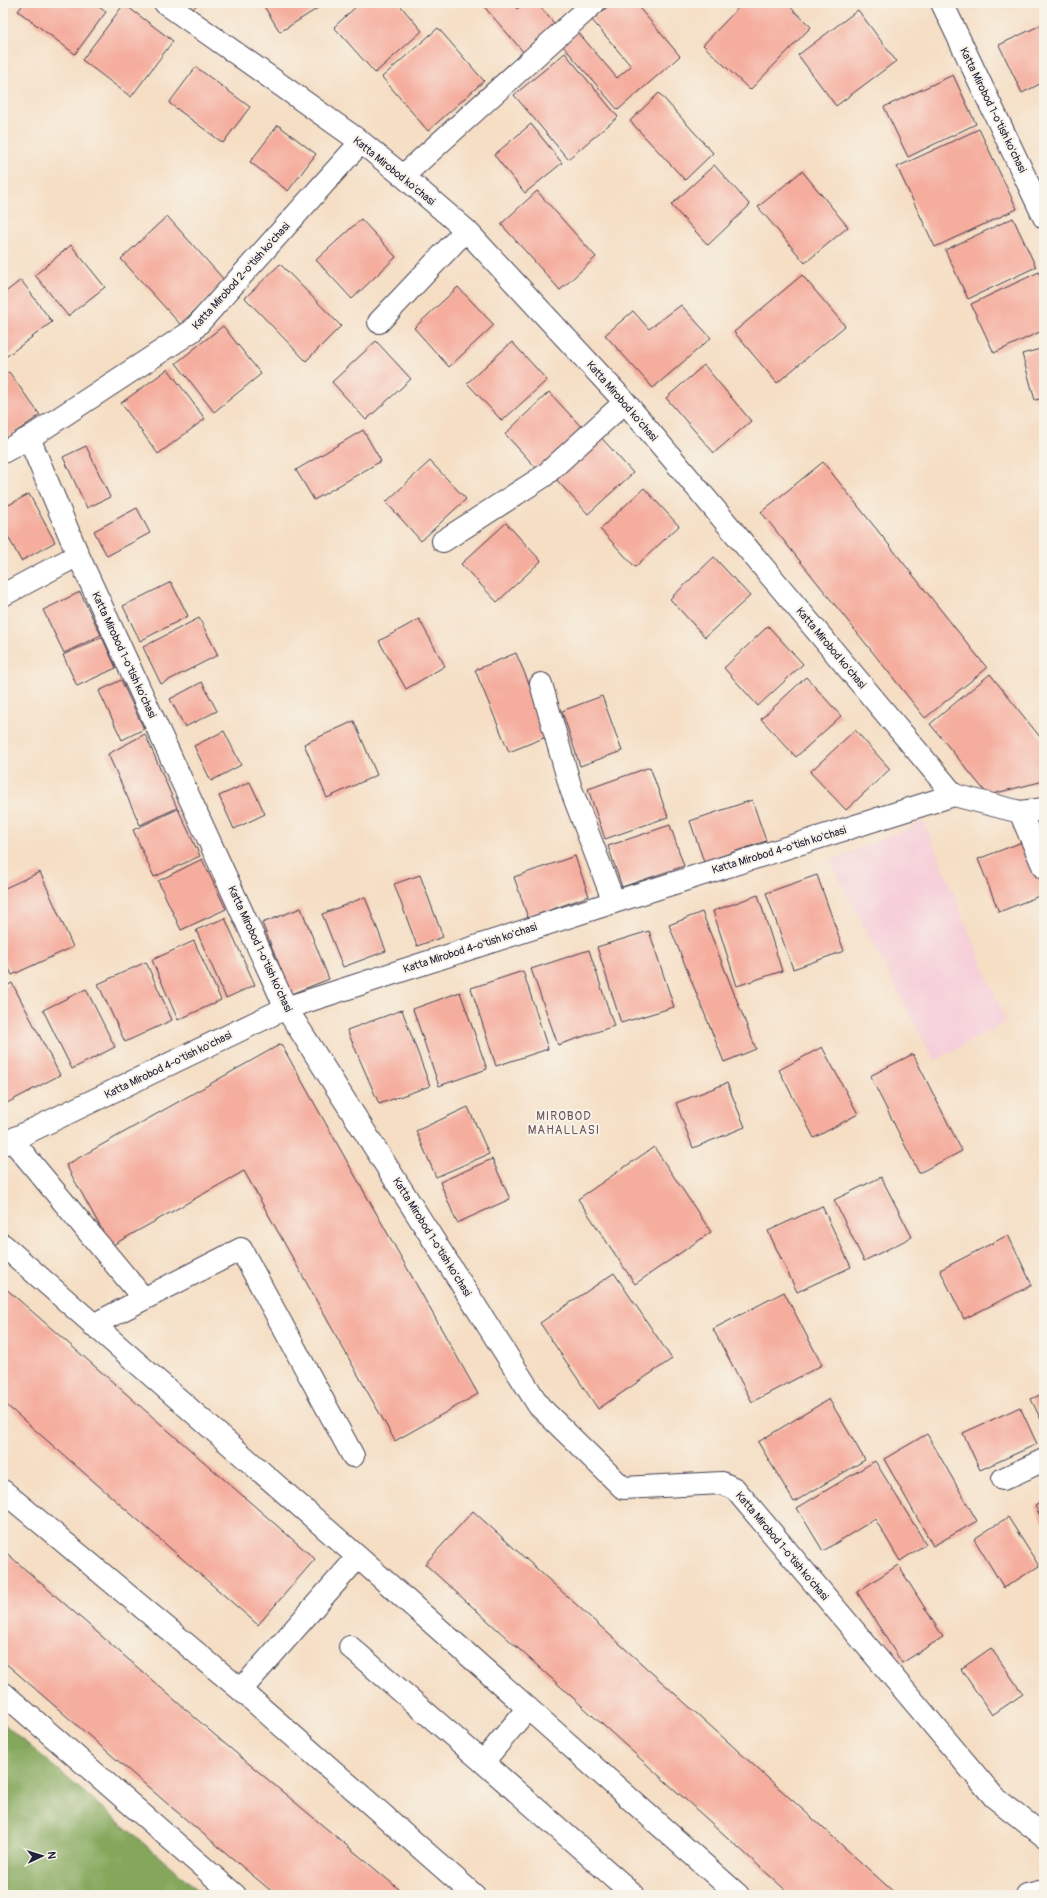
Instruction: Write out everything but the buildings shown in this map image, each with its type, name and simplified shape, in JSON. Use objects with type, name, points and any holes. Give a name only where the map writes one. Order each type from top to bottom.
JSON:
[{"type":"street","name":"Katta Mirobod ko'chasi","points":[[165,3],[361,142],[466,230],[625,402],[954,795]]},
{"type":"street","points":[[403,176],[594,3]]},
{"type":"street","name":"Katta Mirobod 1-o'tish ko'chasi","points":[[942,3],[1044,217]]},
{"type":"street","name":"Katta Mirobod 2-o'tish ko'chasi","points":[[3,452],[29,438],[192,331],[361,142]]},
{"type":"street","points":[[379,322],[466,230]]},
{"type":"street","points":[[443,541],[544,476],[625,402]]},
{"type":"street","name":"Katta Mirobod 1-o'tish ko'chasi","points":[[29,438],[78,555],[286,1008],[539,1406],[623,1488],[722,1483],[735,1489],[994,1797],[1044,1836]]},
{"type":"street","points":[[3,596],[78,555]]},
{"type":"street","points":[[541,684],[571,789],[614,902]]},
{"type":"street","points":[[954,795],[1020,812],[1044,809]]},
{"type":"street","name":"Katta Mirobod 4-o'tish ko'chasi","points":[[7,1142],[286,1008],[614,902],[954,795]]},
{"type":"street","points":[[1020,812],[1044,868]]},
{"type":"street","points":[[7,1142],[144,1298]]},
{"type":"street","points":[[3,1245],[358,1557],[738,1895]]},
{"type":"street","points":[[93,1325],[241,1249],[353,1456]]},
{"type":"street","points":[[1003,1479],[1044,1460]]},
{"type":"street","points":[[3,1490],[241,1690],[474,1895]]},
{"type":"street","points":[[241,1690],[358,1557]]},
{"type":"street","points":[[350,1647],[633,1894]]},
{"type":"street","points":[[3,1692],[235,1895]]},
{"type":"street","points":[[483,1762],[528,1708]]},
{"type":"street","points":[[1027,1895],[1044,1891]]},
{"type":"shaded area","points":[[924,821],[1006,1022],[934,1061],[830,861]]},
{"type":"green space","points":[[3,1723],[204,1895],[3,1895]]},
{"type":"district","name":"MIROBOD MAHALLASI","points":[[564,1123]]}]
